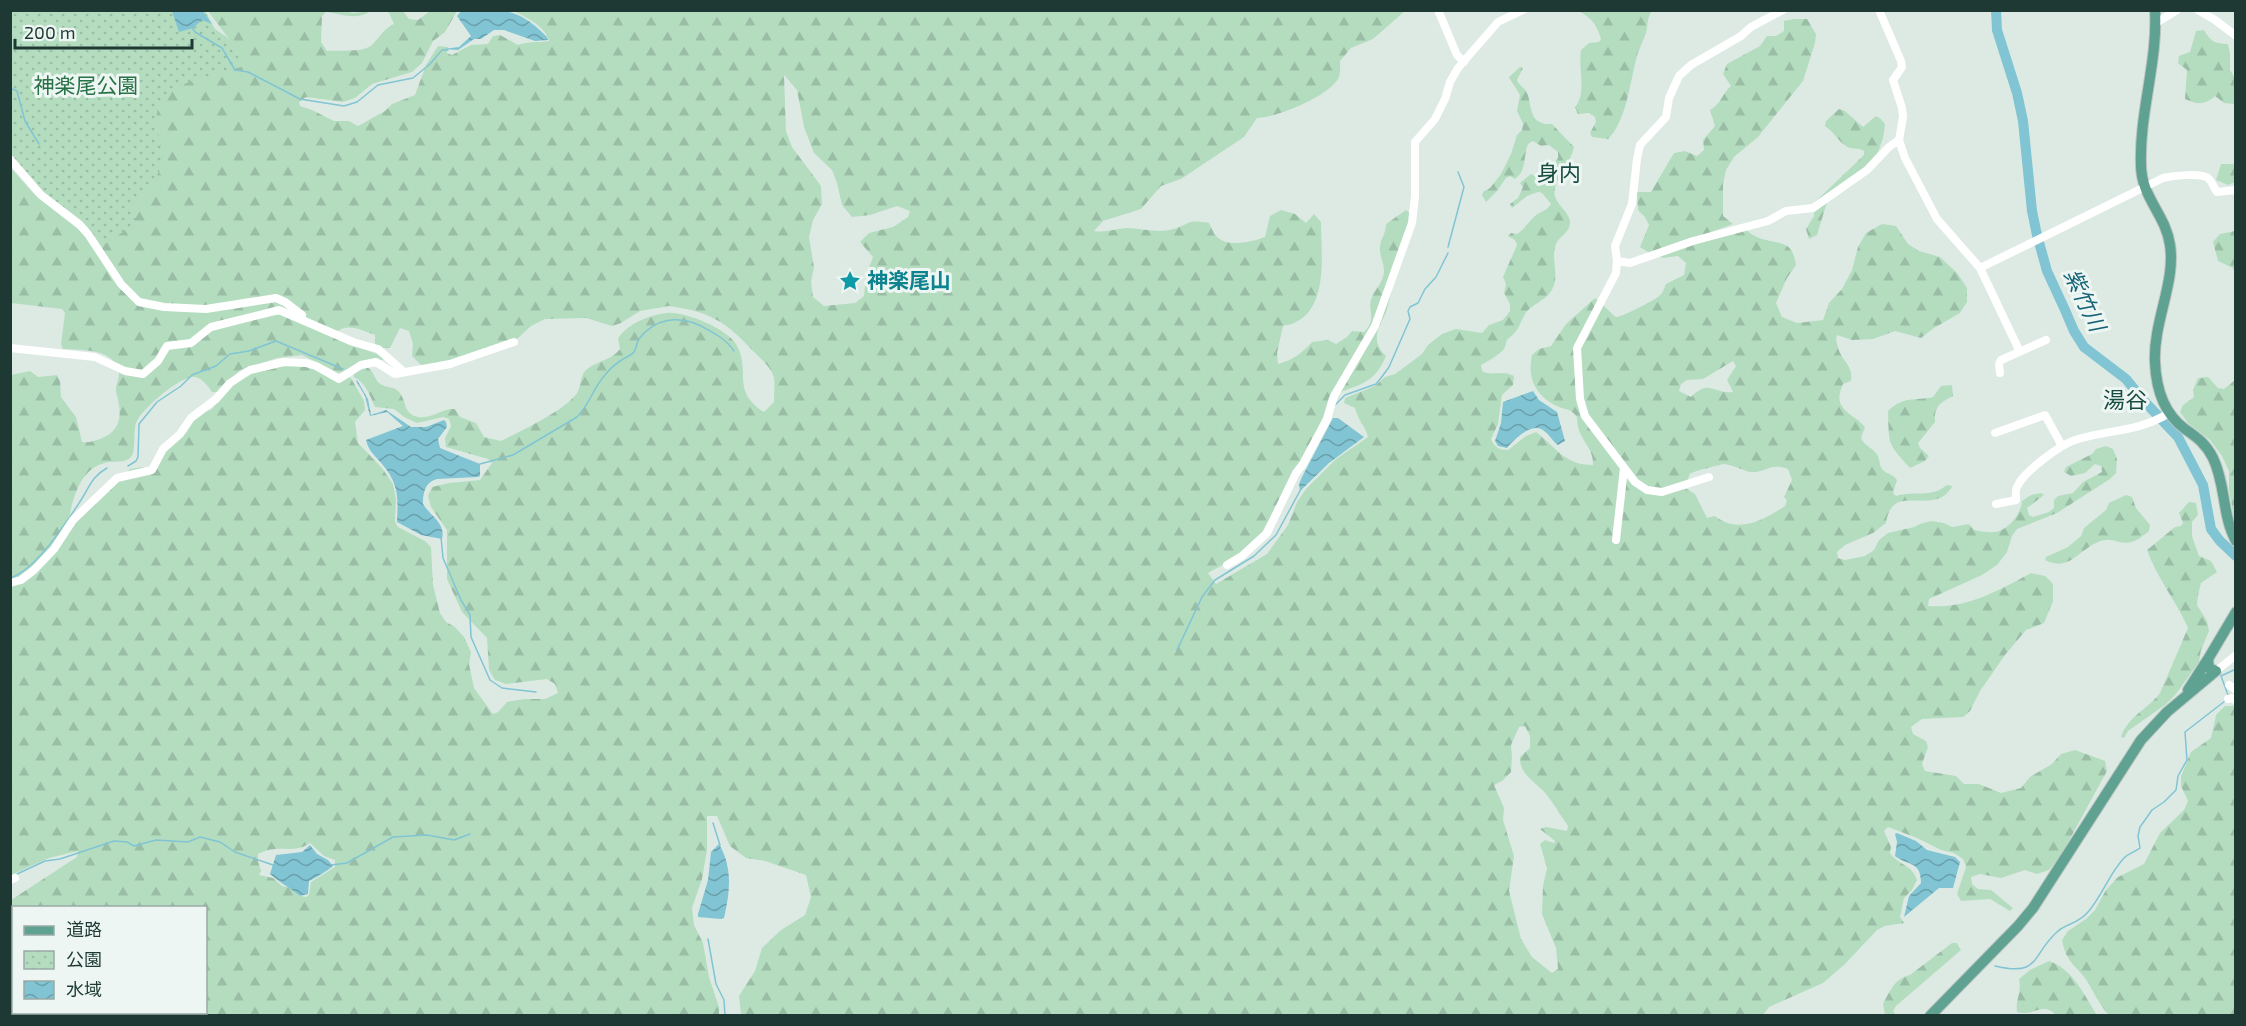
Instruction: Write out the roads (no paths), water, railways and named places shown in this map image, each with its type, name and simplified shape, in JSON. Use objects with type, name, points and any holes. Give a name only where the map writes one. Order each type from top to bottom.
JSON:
[{"type":"main road","points":[[2155,10],[2156,23],[2140,162],[2144,187],[2168,234],[2171,246],[2171,261],[2157,328],[2155,352],[2163,417],[2203,442],[2214,461],[2221,480],[2229,526],[2235,541]]},
{"type":"main road","points":[[2184,698],[2235,612]]},
{"type":"main road","points":[[1930,1016],[2033,908],[2141,740],[2216,671],[2209,668],[2208,659]]},
{"type":"street","points":[[1438,10],[1457,56],[1464,62]]},
{"type":"street","points":[[1227,565],[1242,556],[1267,533],[1296,473],[1327,419],[1334,396],[1375,326],[1412,223],[1415,196],[1415,142],[1435,118],[1445,99],[1453,74],[1498,22],[1523,10]]},
{"type":"street","points":[[1709,477],[1657,492],[1642,488],[1585,416],[1580,399],[1576,358],[1579,341],[1603,301],[1616,273],[1615,246],[1632,204],[1636,159],[1640,145],[1666,117],[1669,98],[1679,76],[1691,65],[1741,36],[1758,22],[1783,10]]},
{"type":"street","points":[[1879,10],[1901,61],[1902,67],[1893,80],[1902,108],[1899,140],[1905,158],[1937,219],[1980,268],[2020,352]]},
{"type":"street","points":[[2156,23],[2177,10]]},
{"type":"street","points":[[2198,10],[2235,36]]},
{"type":"street","points":[[1617,261],[1630,263],[1693,241],[1768,220],[1786,212],[1813,208],[1867,170],[1899,140]]},
{"type":"street","points":[[10,159],[41,195],[79,224],[125,290],[139,302],[164,307],[206,309],[276,298],[285,302],[298,314],[339,333],[341,337]]},
{"type":"street","points":[[1980,268],[2144,187],[2172,176],[2204,176],[2209,178],[2217,192],[2235,190]]},
{"type":"street","points":[[10,348],[95,357],[143,374],[152,368],[166,346],[191,343],[211,327],[270,311],[287,312],[341,337],[378,349],[404,372]]},
{"type":"street","points":[[2000,373],[2001,360],[2046,340]]},
{"type":"street","points":[[10,583],[21,580],[34,570],[59,542],[73,520],[117,478],[152,470],[163,449],[180,434],[191,418],[216,399],[230,382],[240,375],[264,365],[292,362],[316,366],[339,379],[368,362],[376,362],[395,374],[450,364],[514,342]]},
{"type":"street","points":[[1995,433],[2045,415],[2062,446]]},
{"type":"street","points":[[1996,504],[2016,500],[2018,485],[2044,458],[2062,446],[2077,439],[2132,429],[2163,417]]},
{"type":"street","points":[[1616,540],[1624,468]]},
{"type":"street","points":[[2216,671],[2235,655]]},
{"type":"water","points":[[462,10],[499,10],[517,15],[536,27],[548,40],[535,41],[504,30],[494,30],[481,39],[474,39],[458,50],[443,49],[459,47],[471,36],[457,16]]},
{"type":"water","points":[[172,11],[203,11],[212,24],[202,20],[193,28],[179,32]]},
{"type":"water","points":[[357,380],[368,399],[371,415],[386,410],[411,427],[426,427],[444,420],[447,427],[438,439],[440,448],[480,464],[480,476],[478,477],[437,479],[425,488],[423,504],[440,524],[442,539],[421,535],[397,522],[397,498],[392,478],[370,450],[366,440],[403,426],[387,412],[370,416],[365,396]]},
{"type":"water","points":[[1533,391],[1539,400],[1557,412],[1565,441],[1558,445],[1540,428],[1535,428],[1519,436],[1507,448],[1498,446],[1495,441],[1501,423],[1503,402]]},
{"type":"water","points":[[1333,418],[1338,418],[1364,437],[1329,463],[1300,491],[1299,484],[1302,477]]},
{"type":"water","points":[[1895,834],[1916,841],[1927,850],[1955,857],[1960,862],[1953,888],[1939,888],[1904,917],[1909,896],[1921,883],[1919,870],[1895,856],[1897,842]]},
{"type":"water","points":[[719,844],[727,862],[729,880],[724,918],[698,917],[708,880],[711,852]]},
{"type":"water","points":[[310,845],[317,854],[333,866],[309,881],[308,894],[300,896],[270,874],[276,855],[302,852]]},
{"type":"waterway","name":"紫竹川","points":[[1996,10],[1997,30],[2017,93],[2023,121],[2032,211],[2047,271],[2074,331],[2084,347],[2126,379],[2178,437],[2203,485],[2211,529],[2236,556]]},
{"type":"waterway","points":[[192,27],[195,32],[222,48],[235,70],[248,72],[300,99],[344,106],[357,102],[378,85],[413,78],[442,50],[448,50]]},
{"type":"waterway","points":[[10,88],[17,91],[25,121],[39,144]]},
{"type":"waterway","points":[[1448,247],[1464,187],[1458,172]]},
{"type":"waterway","points":[[1335,405],[1345,395],[1376,384],[1381,378],[1389,367],[1410,319],[1408,311],[1410,307],[1418,303],[1425,289],[1436,277],[1448,253]]},
{"type":"waterway","points":[[480,464],[513,455],[577,417],[607,373],[633,353],[637,342],[645,332],[660,323],[667,320],[684,320],[701,326],[727,343],[734,351]]},
{"type":"waterway","points":[[128,466],[138,457],[139,424],[157,402],[181,386],[192,375],[216,366],[230,354],[249,351],[276,341],[343,369]]},
{"type":"waterway","points":[[10,578],[30,566],[50,545],[94,478],[107,468]]},
{"type":"waterway","points":[[1177,650],[1202,597],[1215,580],[1254,556],[1276,535],[1301,489]]},
{"type":"waterway","points":[[441,537],[443,558],[470,615],[471,637],[490,680],[502,688],[536,692]]},
{"type":"waterway","points":[[2228,695],[2221,676],[2236,669]]},
{"type":"waterway","points":[[1995,966],[2010,969],[2028,966],[2034,962],[2057,932],[2088,912],[2119,864],[2126,856],[2140,848],[2138,836],[2140,827],[2152,810],[2176,790],[2178,776],[2187,760],[2185,732],[2225,701]]},
{"type":"waterway","points":[[713,823],[720,845]]},
{"type":"waterway","points":[[331,865],[347,863],[393,837],[427,835],[454,840],[470,834]]},
{"type":"waterway","points":[[17,874],[45,861],[60,859],[114,841],[127,842],[134,846],[156,840],[188,842],[200,837],[220,842],[235,852],[273,865]]},
{"type":"waterway","points":[[708,939],[716,984],[724,1000],[725,1016]]},
{"type":"place","name":"神楽尾山","points":[[850,281]]},
{"type":"district","name":"身内","points":[[1559,173]]},
{"type":"district","name":"湯谷","points":[[2125,400]]},
{"type":"park label","name":"神楽尾公園","points":[[86,86]]}]
